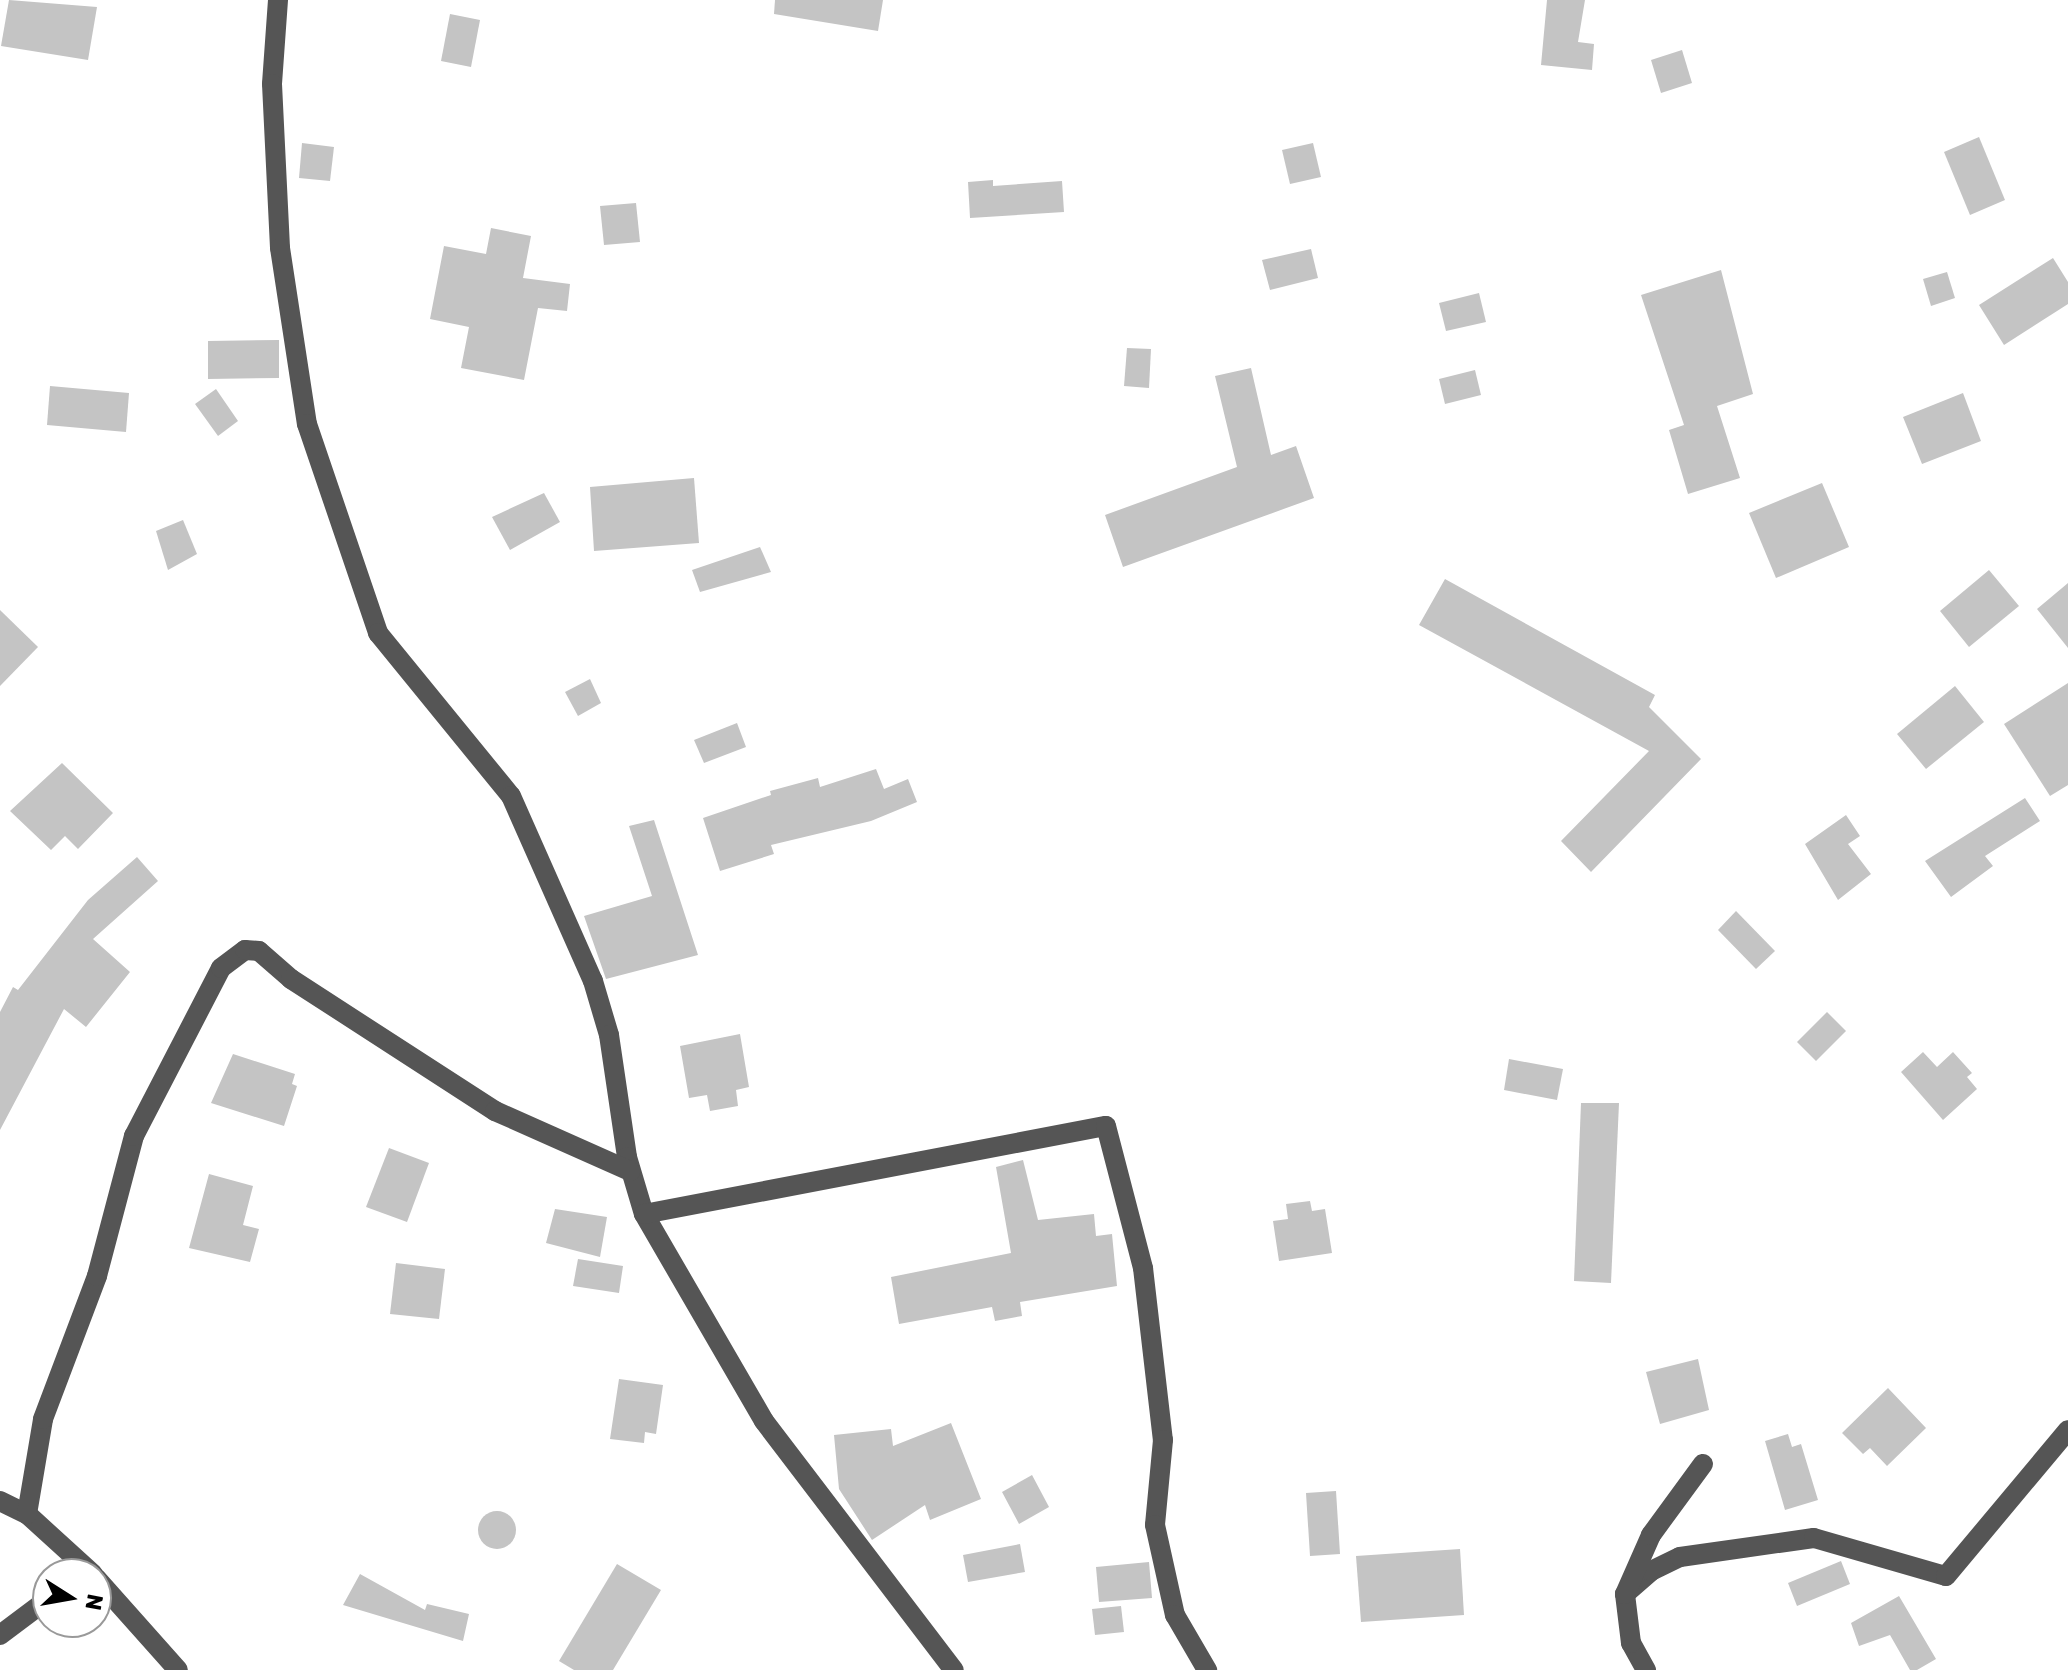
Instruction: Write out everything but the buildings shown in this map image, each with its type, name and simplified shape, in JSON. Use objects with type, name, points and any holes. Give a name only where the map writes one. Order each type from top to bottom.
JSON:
[{"type":"street","points":[[278,0],[272,84],[280,248],[307,424],[378,633],[511,796],[593,981],[609,1035],[630,1171],[644,1214],[764,1421],[954,1670]]},
{"type":"street","points":[[27,1514],[43,1419],[97,1276],[134,1136],[221,968],[245,950],[259,951],[291,979],[495,1111],[630,1171]]},
{"type":"street","points":[[644,1214],[1106,1126],[1145,1283],[1163,1440],[1155,1525],[1175,1615],[1207,1670]]},
{"type":"street","points":[[1625,1594],[1651,1571],[1680,1557],[1814,1538],[1946,1576],[2068,1430]]},
{"type":"street","points":[[1646,1670],[1631,1643],[1625,1594],[1651,1535],[1703,1464]]},
{"type":"street","points":[[0,1501],[27,1514],[72,1558]]},
{"type":"street","points":[[112,1600],[178,1670]]},
{"type":"street","points":[[0,1635],[32,1611]]}]
